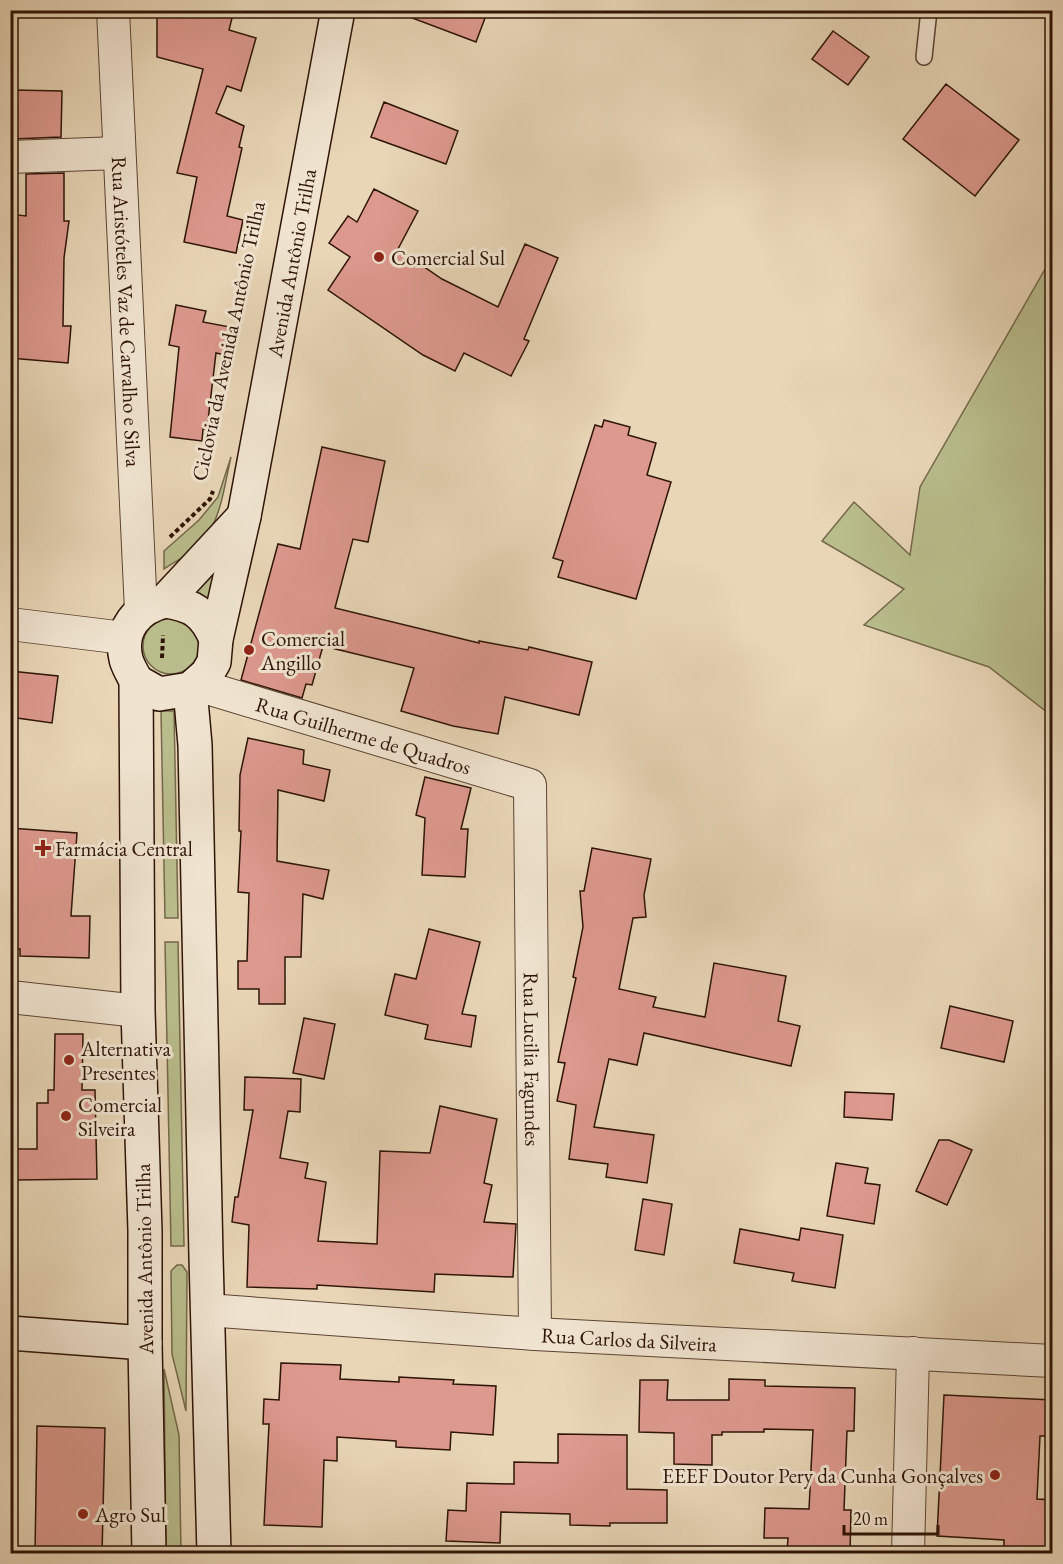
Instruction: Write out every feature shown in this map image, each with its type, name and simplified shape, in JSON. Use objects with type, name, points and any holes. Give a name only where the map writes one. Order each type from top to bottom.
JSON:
[{"type":"main road","name":"Avenida Antônio Trilha","points":[[171,687],[207,674],[214,662],[216,639],[244,516],[338,10]]},
{"type":"main road","points":[[124,638],[130,623],[153,606],[244,516]]},
{"type":"main road","points":[[153,606],[182,603],[198,611],[209,623],[216,639]]},
{"type":"main road","name":"Avenida Antônio Trilha","points":[[124,638],[126,661],[171,687],[195,745],[214,1554]]},
{"type":"main road","name":"Avenida Antônio Trilha","points":[[149,1554],[145,1232],[138,1011],[171,687]]},
{"type":"main road","points":[[10,1333],[145,1343]]},
{"type":"street","name":"Rua Aristóteles Vaz de Carvalho e Silva","points":[[112,10],[118,153],[153,606]]},
{"type":"street","points":[[10,157],[118,153]]},
{"type":"street","points":[[10,624],[124,638]]},
{"type":"street","name":"Rua Guilherme de Quadros","points":[[171,687],[530,785]]},
{"type":"street","name":"Rua Lucilia Fagundes","points":[[530,785],[535,1334]]},
{"type":"street","points":[[10,997],[138,1011]]},
{"type":"street","name":"Rua Carlos da Silveira","points":[[207,1310],[535,1334],[1053,1361]]},
{"type":"street","points":[[908,1554],[913,1353]]},
{"type":"lane","points":[[924,57],[929,10]]},
{"type":"path","name":"Ciclovia da Avenida Antônio Trilha","points":[[168,540],[210,499],[216,484]]},
{"type":"path","points":[[153,606],[171,687]]},
{"type":"green space","points":[[1052,257],[1052,716],[989,667],[864,625],[904,589],[822,541],[854,502],[910,555],[920,487]]},
{"type":"green space","points":[[231,457],[220,507],[208,534],[194,549],[164,569],[164,551],[199,520],[218,497]]},
{"type":"green space","points":[[218,557],[215,610],[184,590]]},
{"type":"green space","points":[[171,618],[182,620],[191,626],[197,635],[199,646],[197,657],[191,666],[182,672],[171,674],[160,672],[151,666],[145,657],[143,646],[145,635],[151,626],[160,620]]},
{"type":"green space","points":[[161,711],[174,711],[178,918],[165,918]]},
{"type":"green space","points":[[165,942],[178,942],[184,1246],[171,1246]]},
{"type":"green space","points":[[177,1265],[182,1265],[187,1272],[186,1411],[172,1354],[171,1271]]},
{"type":"green space","points":[[164,1369],[179,1435],[181,1553],[166,1553]]},
{"type":"green space","points":[[939,1546],[992,1549],[992,1553],[938,1553]]},
{"type":"building","points":[[157,10],[234,10],[229,30],[256,38],[241,91],[227,86],[216,113],[244,126],[239,147],[242,148],[227,216],[243,220],[236,253],[184,242],[197,177],[177,173],[203,69],[157,57]]},
{"type":"building","points":[[399,10],[488,10],[476,42],[399,13]]},
{"type":"building","points":[[833,31],[869,57],[848,85],[812,59]]},
{"type":"building","points":[[946,84],[1019,140],[975,196],[903,139]]},
{"type":"building","points":[[14,90],[62,91],[61,137],[13,139]]},
{"type":"building","points":[[384,102],[458,131],[446,164],[371,137]]},
{"type":"building","points":[[64,173],[64,221],[69,221],[64,258],[63,326],[71,326],[68,363],[10,358],[10,321],[16,321],[17,249],[10,248],[10,214],[26,216],[26,174]]},
{"type":"building","points":[[374,189],[418,211],[398,249],[442,279],[498,307],[525,244],[558,258],[524,339],[529,341],[511,376],[464,353],[455,371],[423,355],[328,290],[350,257],[329,243],[348,216],[357,222]]},
{"type":"building","points":[[176,305],[206,311],[203,322],[230,327],[225,355],[216,353],[207,429],[203,429],[202,441],[170,437],[179,347],[169,345]]},
{"type":"building","points":[[604,420],[630,427],[628,435],[656,443],[647,475],[671,482],[636,599],[558,577],[563,561],[553,558],[595,425],[602,427]]},
{"type":"building","points":[[322,447],[385,461],[368,542],[353,539],[335,608],[479,643],[479,641],[528,650],[529,647],[592,662],[579,715],[505,697],[498,734],[453,726],[401,711],[414,668],[323,646],[312,685],[306,684],[302,698],[241,680],[278,544],[300,549]]},
{"type":"building","points":[[10,671],[58,676],[52,723],[10,717]]},
{"type":"building","points":[[248,738],[304,750],[303,764],[330,770],[324,801],[278,790],[277,861],[329,870],[323,899],[303,894],[301,957],[285,957],[285,1004],[259,1004],[259,989],[238,989],[238,961],[247,961],[249,893],[238,892],[241,831],[239,831],[240,775]]},
{"type":"building","points":[[425,777],[471,788],[461,829],[468,829],[465,877],[422,875],[425,818],[416,815]]},
{"type":"building","points":[[10,828],[77,833],[71,916],[90,916],[89,958],[20,956],[20,949],[10,949]]},
{"type":"building","points":[[592,848],[651,859],[644,895],[646,917],[633,918],[619,989],[656,997],[653,1007],[705,1017],[714,963],[786,976],[778,1021],[800,1026],[791,1066],[644,1033],[637,1065],[609,1059],[594,1127],[654,1135],[647,1183],[606,1177],[608,1164],[569,1159],[576,1105],[557,1101],[565,1063],[558,1062],[576,978],[573,977],[583,927],[580,891],[584,891]]},
{"type":"building","points":[[429,929],[480,942],[462,1014],[476,1016],[471,1047],[425,1039],[428,1025],[385,1015],[395,974],[416,979]]},
{"type":"building","points":[[950,1006],[1013,1021],[1004,1062],[941,1048]]},
{"type":"building","points":[[304,1018],[335,1024],[324,1079],[293,1073]]},
{"type":"building","points":[[55,1034],[83,1034],[82,1090],[95,1090],[97,1179],[13,1180],[15,1149],[37,1149],[37,1103],[48,1103],[48,1090],[54,1090]]},
{"type":"building","points":[[245,1077],[301,1079],[300,1112],[288,1111],[280,1158],[308,1163],[305,1178],[326,1182],[318,1241],[377,1244],[380,1151],[430,1153],[440,1106],[497,1119],[484,1183],[492,1185],[484,1222],[516,1224],[513,1277],[435,1274],[434,1292],[317,1285],[317,1289],[247,1287],[249,1225],[232,1222],[253,1110],[244,1110]]},
{"type":"building","points":[[845,1092],[894,1094],[892,1120],[844,1117]]},
{"type":"building","points":[[939,1140],[949,1140],[972,1150],[947,1205],[916,1191]]},
{"type":"building","points":[[836,1163],[868,1168],[865,1183],[880,1185],[874,1224],[827,1216]]},
{"type":"building","points":[[643,1199],[672,1204],[664,1255],[635,1250]]},
{"type":"building","points":[[801,1228],[843,1235],[835,1288],[792,1281],[794,1273],[734,1263],[740,1229],[799,1240]]},
{"type":"building","points":[[281,1363],[341,1365],[340,1379],[399,1382],[399,1377],[454,1380],[453,1384],[496,1386],[493,1435],[451,1432],[450,1450],[396,1447],[396,1441],[337,1437],[337,1461],[324,1460],[322,1527],[264,1525],[269,1424],[263,1424],[264,1399],[279,1400]]},
{"type":"building","points":[[729,1379],[765,1380],[765,1386],[855,1388],[854,1431],[847,1431],[844,1510],[851,1510],[850,1554],[787,1552],[788,1538],[764,1538],[765,1508],[809,1509],[813,1430],[764,1429],[764,1432],[722,1432],[722,1435],[712,1435],[712,1465],[674,1464],[674,1433],[639,1432],[640,1380],[668,1380],[667,1400],[729,1400]]},
{"type":"building","name":"EEEF Doutor Pery da Cunha Gonçalves","points":[[944,1395],[1053,1400],[1053,1436],[1040,1436],[1037,1499],[1053,1500],[1053,1554],[1004,1554],[1004,1540],[937,1536]]},
{"type":"building","points":[[37,1426],[105,1428],[102,1554],[35,1554]]},
{"type":"building","points":[[558,1434],[627,1435],[627,1489],[667,1490],[667,1523],[610,1523],[610,1526],[570,1525],[570,1514],[501,1512],[500,1543],[446,1541],[448,1510],[466,1511],[467,1483],[514,1484],[514,1462],[558,1463]]},
{"type":"place","name":"Comercial Sul","points":[[379,257]]},
{"type":"place","name":"Comercial Angillo","points":[[249,650]]},
{"type":"place","name":"Farmácia Central","points":[[43,848]]},
{"type":"place","name":"Alternativa Presentes","points":[[69,1060]]},
{"type":"place","name":"Comercial Silveira","points":[[66,1116]]},
{"type":"place","name":"EEEF Doutor Pery da Cunha Gonçalves","points":[[995,1475]]},
{"type":"place","name":"Agro Sul","points":[[83,1514]]}]
